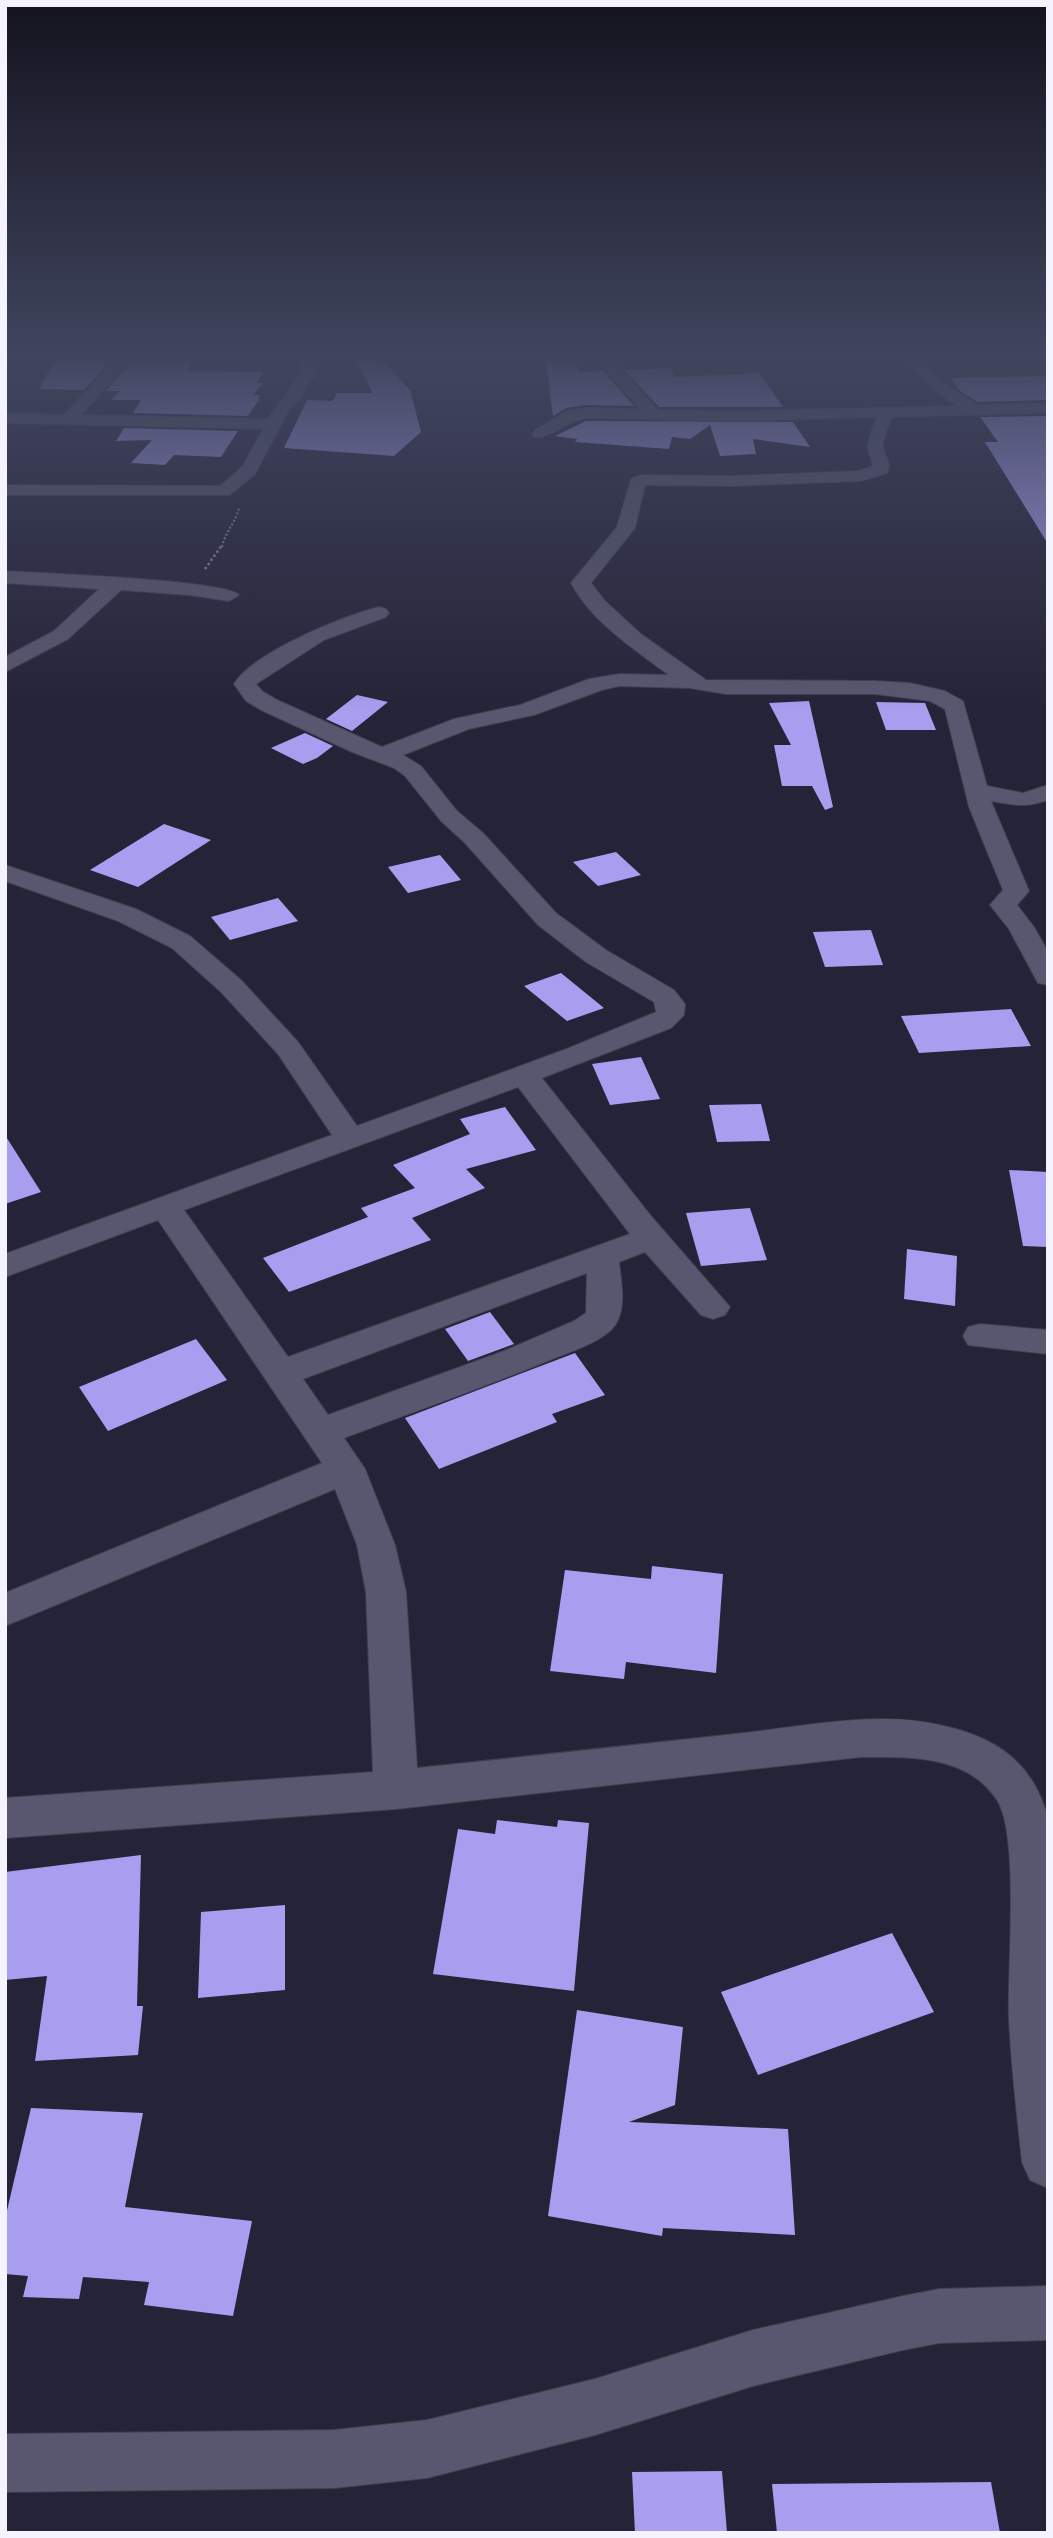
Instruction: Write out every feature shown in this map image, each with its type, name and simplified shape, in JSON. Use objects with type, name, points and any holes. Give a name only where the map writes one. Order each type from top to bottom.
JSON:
[{"type":"street","points":[[5,490],[224,491],[241,476]]},
{"type":"street","points":[[691,682],[603,611],[582,589],[581,583],[626,528],[636,483],[650,479],[733,481],[863,476]]},
{"type":"street","points":[[5,577],[189,589],[229,595]]},
{"type":"street","points":[[5,666],[61,635],[114,585]]},
{"type":"street","points":[[5,1266],[164,1205],[525,1076],[661,1022],[670,1015],[671,1004],[664,996],[596,956],[547,919],[474,838],[449,816],[413,771],[269,705],[254,696],[245,684],[249,677],[317,636],[379,613]]},
{"type":"street","points":[[383,755],[462,724],[526,710],[606,681],[691,682],[713,688],[908,690],[950,700],[955,706],[976,791],[1016,891],[1003,905],[1021,927],[1048,977]]},
{"type":"street","points":[[976,791],[1024,800],[1048,792]]},
{"type":"street","points":[[5,872],[127,915],[181,943],[231,986],[288,1048],[350,1138]]},
{"type":"street","points":[[525,1076],[651,1238],[713,1307]]},
{"type":"street","points":[[164,1205],[346,1469],[376,1545],[386,1592],[396,1790]]},
{"type":"street","points":[[281,1373],[651,1238]]},
{"type":"street","points":[[322,1432],[525,1355],[596,1325],[604,1310],[602,1256]]},
{"type":"street","points":[[981,1336],[1048,1342]]},
{"type":"street","points":[[5,1610],[346,1469]]},
{"type":"street","points":[[5,1818],[396,1790],[861,1739],[928,1739],[954,1745],[986,1760],[1014,1787],[1029,1827],[1035,1960],[1033,2013],[1048,2162]]},
{"type":"street","points":[[5,2463],[334,2459],[427,2449],[596,2407],[753,2358],[903,2323],[939,2316],[1048,2313]]},
{"type":"path","points":[[189,589],[221,550],[226,530],[236,520],[241,499],[224,491]]},
{"type":"building","points":[[1006,476],[1048,476],[1048,544]]},
{"type":"building","points":[[357,695],[388,702],[352,731],[326,719]]},
{"type":"building","points":[[809,701],[833,807],[825,810],[812,786],[782,786],[774,745],[791,745],[769,703]]},
{"type":"building","points":[[876,702],[925,703],[936,730],[886,730]]},
{"type":"building","points":[[305,733],[333,746],[303,764],[271,748]]},
{"type":"building","points":[[164,824],[211,840],[138,887],[90,870]]},
{"type":"building","points":[[616,852],[641,875],[598,886],[573,862]]},
{"type":"building","points":[[440,855],[461,880],[408,893],[388,867]]},
{"type":"building","points":[[278,898],[298,921],[230,940],[211,917]]},
{"type":"building","points":[[871,930],[883,965],[825,967],[813,932]]},
{"type":"building","points":[[561,973],[604,1008],[567,1021],[524,986]]},
{"type":"building","points":[[1011,1009],[1031,1046],[919,1053],[901,1016]]},
{"type":"building","points":[[641,1057],[660,1099],[610,1105],[592,1064]]},
{"type":"building","points":[[761,1104],[770,1141],[717,1142],[709,1105]]},
{"type":"building","points":[[505,1107],[536,1150],[466,1169],[485,1188],[412,1218],[431,1240],[289,1292],[263,1258],[368,1217],[361,1208],[415,1188],[393,1165],[470,1134],[460,1119]]},
{"type":"building","points":[[5,1135],[41,1192],[5,1204]]},
{"type":"building","points":[[1009,1170],[1048,1172],[1048,1247],[1023,1246]]},
{"type":"building","points":[[750,1208],[767,1260],[701,1266],[686,1213]]},
{"type":"building","points":[[907,1249],[957,1256],[955,1306],[904,1299]]},
{"type":"building","points":[[490,1312],[514,1344],[468,1361],[445,1329]]},
{"type":"building","points":[[196,1339],[227,1380],[108,1431],[79,1387]]},
{"type":"building","points":[[575,1353],[605,1395],[552,1414],[557,1422],[439,1469],[405,1418]]},
{"type":"building","points":[[652,1566],[723,1574],[716,1673],[626,1662],[624,1679],[550,1671],[565,1570],[651,1579]]},
{"type":"building","points":[[497,1820],[557,1827],[558,1820],[589,1823],[574,1991],[433,1974],[458,1829],[495,1834]]},
{"type":"building","points":[[141,1855],[137,2006],[143,2006],[138,2055],[35,2061],[47,1976],[5,1980],[5,1872]]},
{"type":"building","points":[[285,1905],[285,1990],[198,1998],[201,1912]]},
{"type":"building","points":[[892,1933],[934,2012],[758,2075],[721,1992]]},
{"type":"building","points":[[577,2010],[683,2027],[675,2105],[629,2122],[788,2129],[795,2235],[663,2228],[662,2236],[548,2216]]},
{"type":"building","points":[[31,2108],[143,2113],[125,2207],[252,2221],[233,2316],[144,2305],[149,2282],[83,2277],[79,2299],[23,2297],[28,2276],[5,2274],[5,2219]]},
{"type":"building","points":[[722,2471],[727,2533],[635,2533],[632,2472]]},
{"type":"building","points":[[991,2482],[1000,2533],[777,2533],[772,2484]]}]
